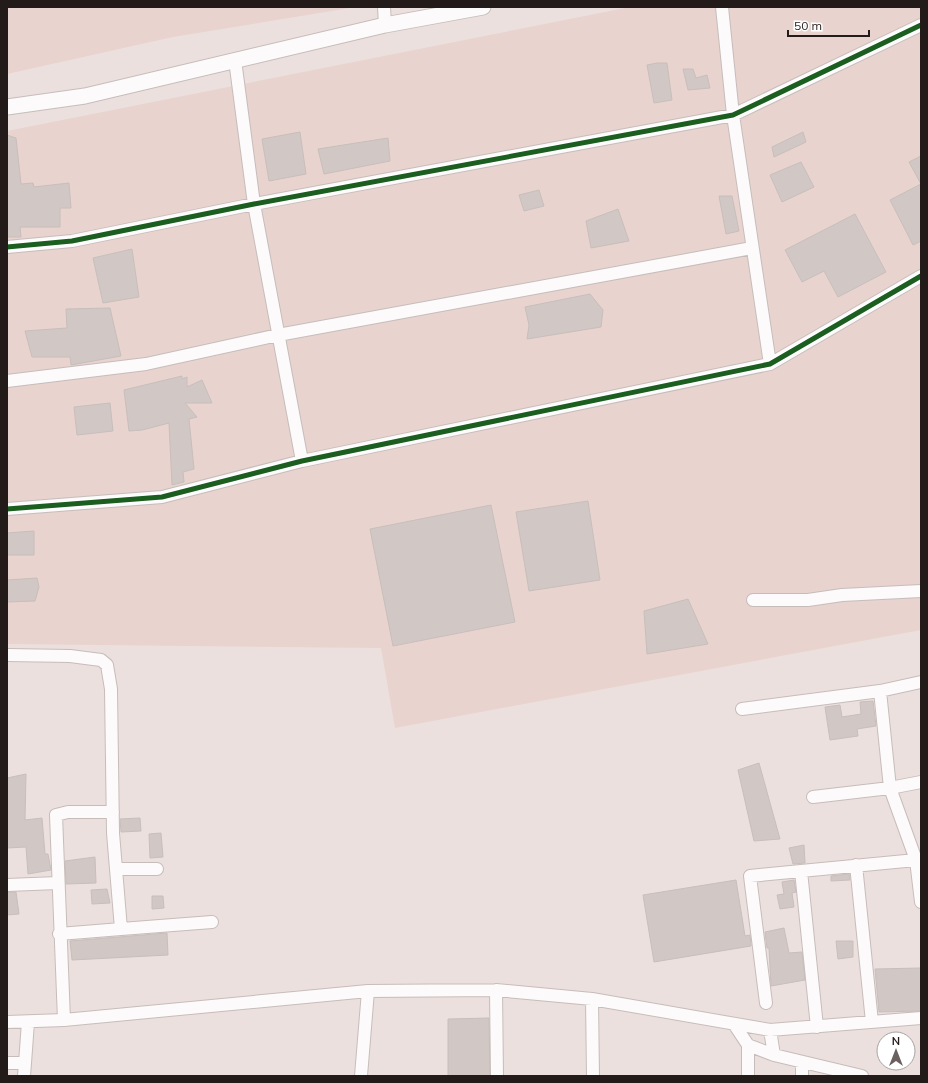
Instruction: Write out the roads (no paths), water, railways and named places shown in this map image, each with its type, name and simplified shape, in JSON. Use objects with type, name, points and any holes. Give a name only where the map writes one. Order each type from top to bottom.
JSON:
[{"type":"main road","points":[[7,107],[85,96],[385,25],[482,7]]},
{"type":"street","points":[[384,7],[385,25]]},
{"type":"street","points":[[722,7],[733,115],[770,364]]},
{"type":"street","points":[[7,246],[72,242],[254,204],[733,115],[921,25]]},
{"type":"street","points":[[236,60],[254,204],[302,461]]},
{"type":"street","points":[[7,381],[146,364],[278,336],[752,248]]},
{"type":"street","points":[[7,509],[162,497],[302,461],[770,364],[921,276]]},
{"type":"street","points":[[753,600],[808,600],[842,595],[921,591]]},
{"type":"street","points":[[7,655],[70,656],[101,660],[107,665],[111,689],[113,833],[121,929]]},
{"type":"street","points":[[742,708],[880,690],[921,682]]},
{"type":"street","points":[[880,690],[890,788],[916,860],[921,902]]},
{"type":"street","points":[[812,797],[890,788],[921,782]]},
{"type":"street","points":[[64,1020],[59,934],[56,815],[68,812],[113,812]]},
{"type":"street","points":[[766,1003],[750,876],[916,860]]},
{"type":"street","points":[[856,865],[872,1022]]},
{"type":"street","points":[[117,869],[157,869]]},
{"type":"street","points":[[801,871],[816,1027]]},
{"type":"street","points":[[7,885],[58,883]]},
{"type":"street","points":[[59,934],[212,922]]},
{"type":"street","points":[[7,1022],[64,1020],[368,991],[496,990],[592,999],[770,1030],[921,1018]]},
{"type":"street","points":[[496,990],[496,1076]]},
{"type":"street","points":[[361,1076],[368,991]]},
{"type":"street","points":[[592,999],[593,1076]]},
{"type":"street","points":[[24,1076],[28,1022]]},
{"type":"street","points":[[734,1024],[748,1045],[774,1056],[862,1076]]},
{"type":"street","points":[[770,1030],[774,1056]]},
{"type":"street","points":[[748,1045],[748,1076]]},
{"type":"street","points":[[802,1062],[802,1076]]},
{"type":"street","points":[[7,1063],[25,1063]]}]
